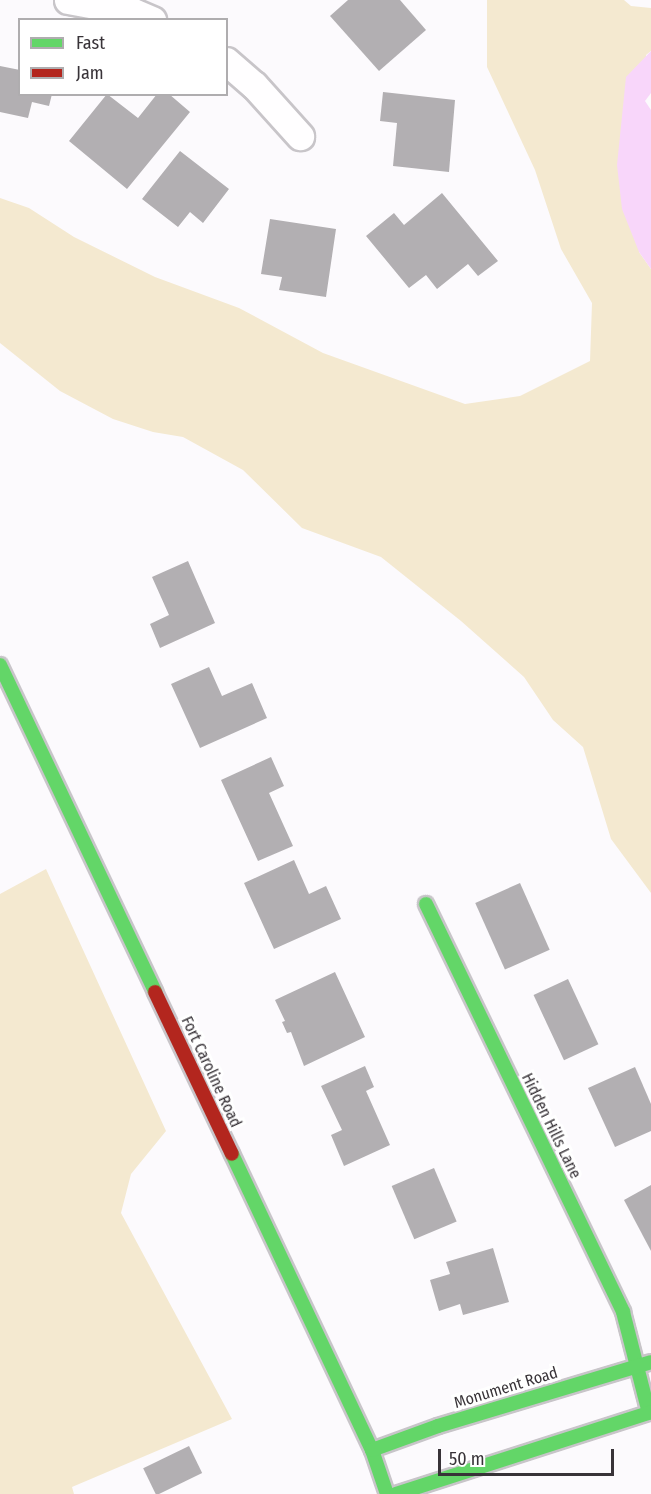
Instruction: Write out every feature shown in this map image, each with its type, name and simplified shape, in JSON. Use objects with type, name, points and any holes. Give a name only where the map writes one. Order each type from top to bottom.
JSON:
[{"type":"street","points":[[68,0],[133,12],[147,18]]},
{"type":"street","points":[[228,63],[254,85],[300,136]]},
{"type":"street","name":"Fort Caroline Road","points":[[0,665],[372,1450],[387,1494]]},
{"type":"street","name":"Hidden Hills Lane","points":[[426,904],[623,1312],[644,1364],[650,1412]]},
{"type":"street","name":"Monument Road","points":[[372,1450],[438,1426],[644,1364]]},
{"type":"street","points":[[396,1494],[650,1412]]},
{"type":"shaded area","points":[[487,0],[624,0],[631,6],[651,8],[651,51],[646,55],[639,252],[651,269],[651,893],[611,839],[583,747],[553,720],[524,677],[461,621],[381,557],[302,528],[243,470],[183,437],[153,432],[113,419],[60,391],[0,343],[0,198],[29,208],[74,237],[155,277],[239,308],[323,353],[465,404],[520,396],[590,361],[592,303],[561,249],[535,170],[487,67]]},
{"type":"shaded area","points":[[651,51],[651,93],[645,101],[651,110],[651,269],[639,252],[622,209],[617,165],[626,77]]},
{"type":"shaded area","points":[[46,869],[166,1131],[131,1174],[121,1213],[232,1419],[72,1487],[74,1494],[0,1494],[0,894]]},
{"type":"building","points":[[348,0],[400,0],[426,30],[379,71],[330,16]]},
{"type":"building","points":[[0,66],[18,70],[18,96],[52,96],[49,106],[32,102],[28,118],[0,112]]},
{"type":"building","points":[[383,92],[455,100],[449,172],[393,166],[397,123],[380,121]]},
{"type":"building","points":[[105,96],[110,96],[138,118],[155,96],[171,96],[190,112],[127,189],[69,141]]},
{"type":"building","points":[[180,151],[229,189],[203,223],[190,212],[178,227],[142,199]]},
{"type":"building","points":[[442,193],[498,261],[478,276],[468,264],[437,289],[426,275],[409,288],[366,236],[394,213],[404,225]]},
{"type":"building","points":[[270,219],[336,229],[326,297],[279,290],[282,277],[261,274]]},
{"type":"building","points":[[188,561],[215,623],[160,648],[150,624],[169,615],[152,577]]},
{"type":"building","points":[[209,667],[222,696],[252,683],[267,718],[200,748],[171,684]]},
{"type":"building","points":[[271,757],[284,786],[269,793],[293,846],[258,861],[221,780]]},
{"type":"building","points":[[294,860],[309,894],[326,886],[341,919],[274,949],[244,883]]},
{"type":"building","points":[[520,883],[550,950],[505,970],[475,903]]},
{"type":"building","points":[[335,972],[365,1037],[304,1066],[291,1032],[287,1033],[282,1022],[285,1021],[275,1000]]},
{"type":"building","points":[[568,979],[598,1044],[564,1060],[534,995]]},
{"type":"building","points":[[365,1066],[374,1087],[366,1091],[390,1145],[344,1166],[331,1135],[342,1130],[321,1086]]},
{"type":"building","points":[[635,1067],[651,1104],[651,1131],[615,1147],[588,1088]]},
{"type":"building","points":[[434,1168],[457,1221],[414,1239],[392,1186]]},
{"type":"building","points":[[651,1185],[651,1251],[624,1200]]},
{"type":"building","points":[[493,1248],[509,1302],[463,1315],[460,1304],[439,1311],[430,1280],[450,1274],[446,1262]]},
{"type":"building","points":[[189,1446],[202,1473],[156,1494],[143,1468]]},
{"type":"traffic: fast","points":[[0,665],[155,992]]},
{"type":"traffic: fast","points":[[426,904],[623,1312],[649,1413]]},
{"type":"traffic: fast","points":[[232,1154],[372,1450],[387,1494]]},
{"type":"traffic: fast","points":[[372,1450],[438,1426],[651,1362]]},
{"type":"traffic: fast","points":[[396,1494],[651,1412]]},
{"type":"traffic: jam","points":[[155,992],[232,1154]]}]
